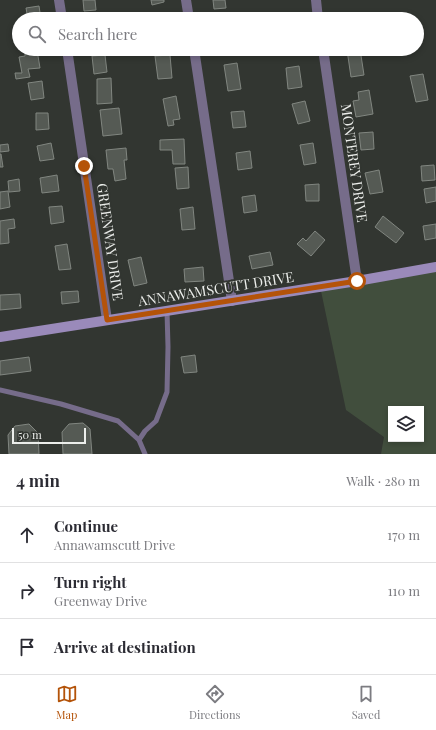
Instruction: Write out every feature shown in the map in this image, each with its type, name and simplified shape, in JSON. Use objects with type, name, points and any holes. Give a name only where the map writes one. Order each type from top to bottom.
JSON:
[{"type":"street","points":[[59,0],[61,12]]},
{"type":"street","points":[[186,0],[188,12]]},
{"type":"street","points":[[316,0],[317,12]]},
{"type":"street","name":"GREENWAY DRIVE","points":[[67,56],[107,320]]},
{"type":"street","points":[[195,56],[232,301]]},
{"type":"street","name":"MONTEREY DRIVE","points":[[324,56],[357,281]]},
{"type":"street","name":"ANNAWAMSCUTT DRIVE","points":[[0,337],[357,281],[436,267]]},
{"type":"lane","points":[[139,440],[145,431],[156,421],[167,392],[167,311]]},
{"type":"lane","points":[[0,390],[62,404],[118,421],[139,440],[145,454]]},
{"type":"green space","points":[[436,270],[436,454],[381,454],[384,437],[346,410],[321,291]]},
{"type":"building","points":[[83,0],[95,0],[96,10],[84,11]]},
{"type":"building","points":[[151,0],[164,0],[164,2],[152,5]]},
{"type":"building","points":[[213,0],[225,0],[226,8],[214,9]]},
{"type":"building","points":[[39,6],[40,12],[27,12],[26,8]]},
{"type":"building","points":[[38,56],[40,68],[28,69],[30,77],[16,79],[15,73],[22,73],[19,57]]},
{"type":"building","points":[[92,56],[105,56],[107,72],[94,74]]},
{"type":"building","points":[[155,56],[170,56],[172,78],[158,79]]},
{"type":"building","points":[[348,56],[361,56],[364,75],[351,77]]},
{"type":"building","points":[[237,63],[241,89],[228,91],[224,65]]},
{"type":"building","points":[[299,66],[302,87],[288,89],[286,68]]},
{"type":"building","points":[[423,74],[428,100],[416,102],[410,76]]},
{"type":"building","points":[[111,78],[112,103],[97,104],[97,79]]},
{"type":"building","points":[[42,81],[44,98],[31,100],[28,83]]},
{"type":"building","points":[[369,90],[373,114],[356,117],[353,101],[359,100],[358,92]]},
{"type":"building","points":[[176,96],[180,119],[173,120],[174,125],[168,126],[163,99]]},
{"type":"building","points":[[305,101],[310,121],[298,124],[292,104]]},
{"type":"building","points":[[119,108],[122,134],[103,136],[100,110]]},
{"type":"building","points":[[244,111],[246,127],[233,128],[231,112]]},
{"type":"building","points":[[36,113],[48,113],[49,129],[36,130]]},
{"type":"building","points":[[373,132],[374,149],[361,150],[359,133]]},
{"type":"building","points":[[184,139],[185,164],[173,164],[172,150],[160,150],[160,140]]},
{"type":"building","points":[[51,143],[54,159],[40,161],[37,146]]},
{"type":"building","points":[[313,143],[316,163],[304,165],[300,145]]},
{"type":"building","points":[[8,144],[9,151],[0,152],[0,145]]},
{"type":"building","points":[[126,148],[127,160],[124,160],[126,179],[115,181],[113,169],[108,169],[106,150]]},
{"type":"building","points":[[250,151],[252,168],[238,170],[236,153]]},
{"type":"building","points":[[1,154],[3,167],[0,167]]},
{"type":"building","points":[[434,165],[435,180],[422,181],[421,166]]},
{"type":"building","points":[[188,167],[189,188],[177,189],[175,168]]},
{"type":"building","points":[[379,170],[383,192],[370,194],[365,173]]},
{"type":"building","points":[[57,175],[59,191],[42,193],[40,178]]},
{"type":"building","points":[[19,179],[20,191],[9,192],[8,181]]},
{"type":"building","points":[[319,184],[319,201],[306,201],[305,185]]},
{"type":"building","points":[[436,187],[436,201],[426,203],[424,189]]},
{"type":"building","points":[[8,191],[10,207],[0,209],[0,192]]},
{"type":"building","points":[[255,195],[257,211],[244,213],[242,197]]},
{"type":"building","points":[[62,206],[64,222],[51,224],[49,207]]},
{"type":"building","points":[[193,207],[195,229],[182,230],[180,209]]},
{"type":"building","points":[[383,216],[404,233],[396,243],[375,227]]},
{"type":"building","points":[[14,219],[15,228],[8,229],[9,243],[0,244],[0,221]]},
{"type":"building","points":[[436,224],[436,238],[425,240],[423,226]]},
{"type":"building","points":[[315,231],[325,240],[311,256],[297,244],[303,238],[306,241]]},
{"type":"building","points":[[67,244],[71,269],[59,270],[55,246]]},
{"type":"building","points":[[270,252],[273,265],[252,269],[249,256]]},
{"type":"building","points":[[141,257],[147,283],[134,286],[128,260]]},
{"type":"building","points":[[203,267],[204,281],[185,282],[184,269]]},
{"type":"building","points":[[78,291],[79,302],[62,304],[61,292]]},
{"type":"building","points":[[20,294],[21,308],[0,310],[0,295]]},
{"type":"building","points":[[195,355],[197,372],[184,373],[181,357]]},
{"type":"building","points":[[29,357],[31,371],[0,375],[0,361]]},
{"type":"building","points":[[83,423],[90,429],[92,454],[63,454],[62,432],[69,424]]},
{"type":"building","points":[[29,424],[38,433],[39,454],[9,454],[8,435],[15,426]]},
{"type":"route","points":[[84,166],[107,320],[357,281]]}]
